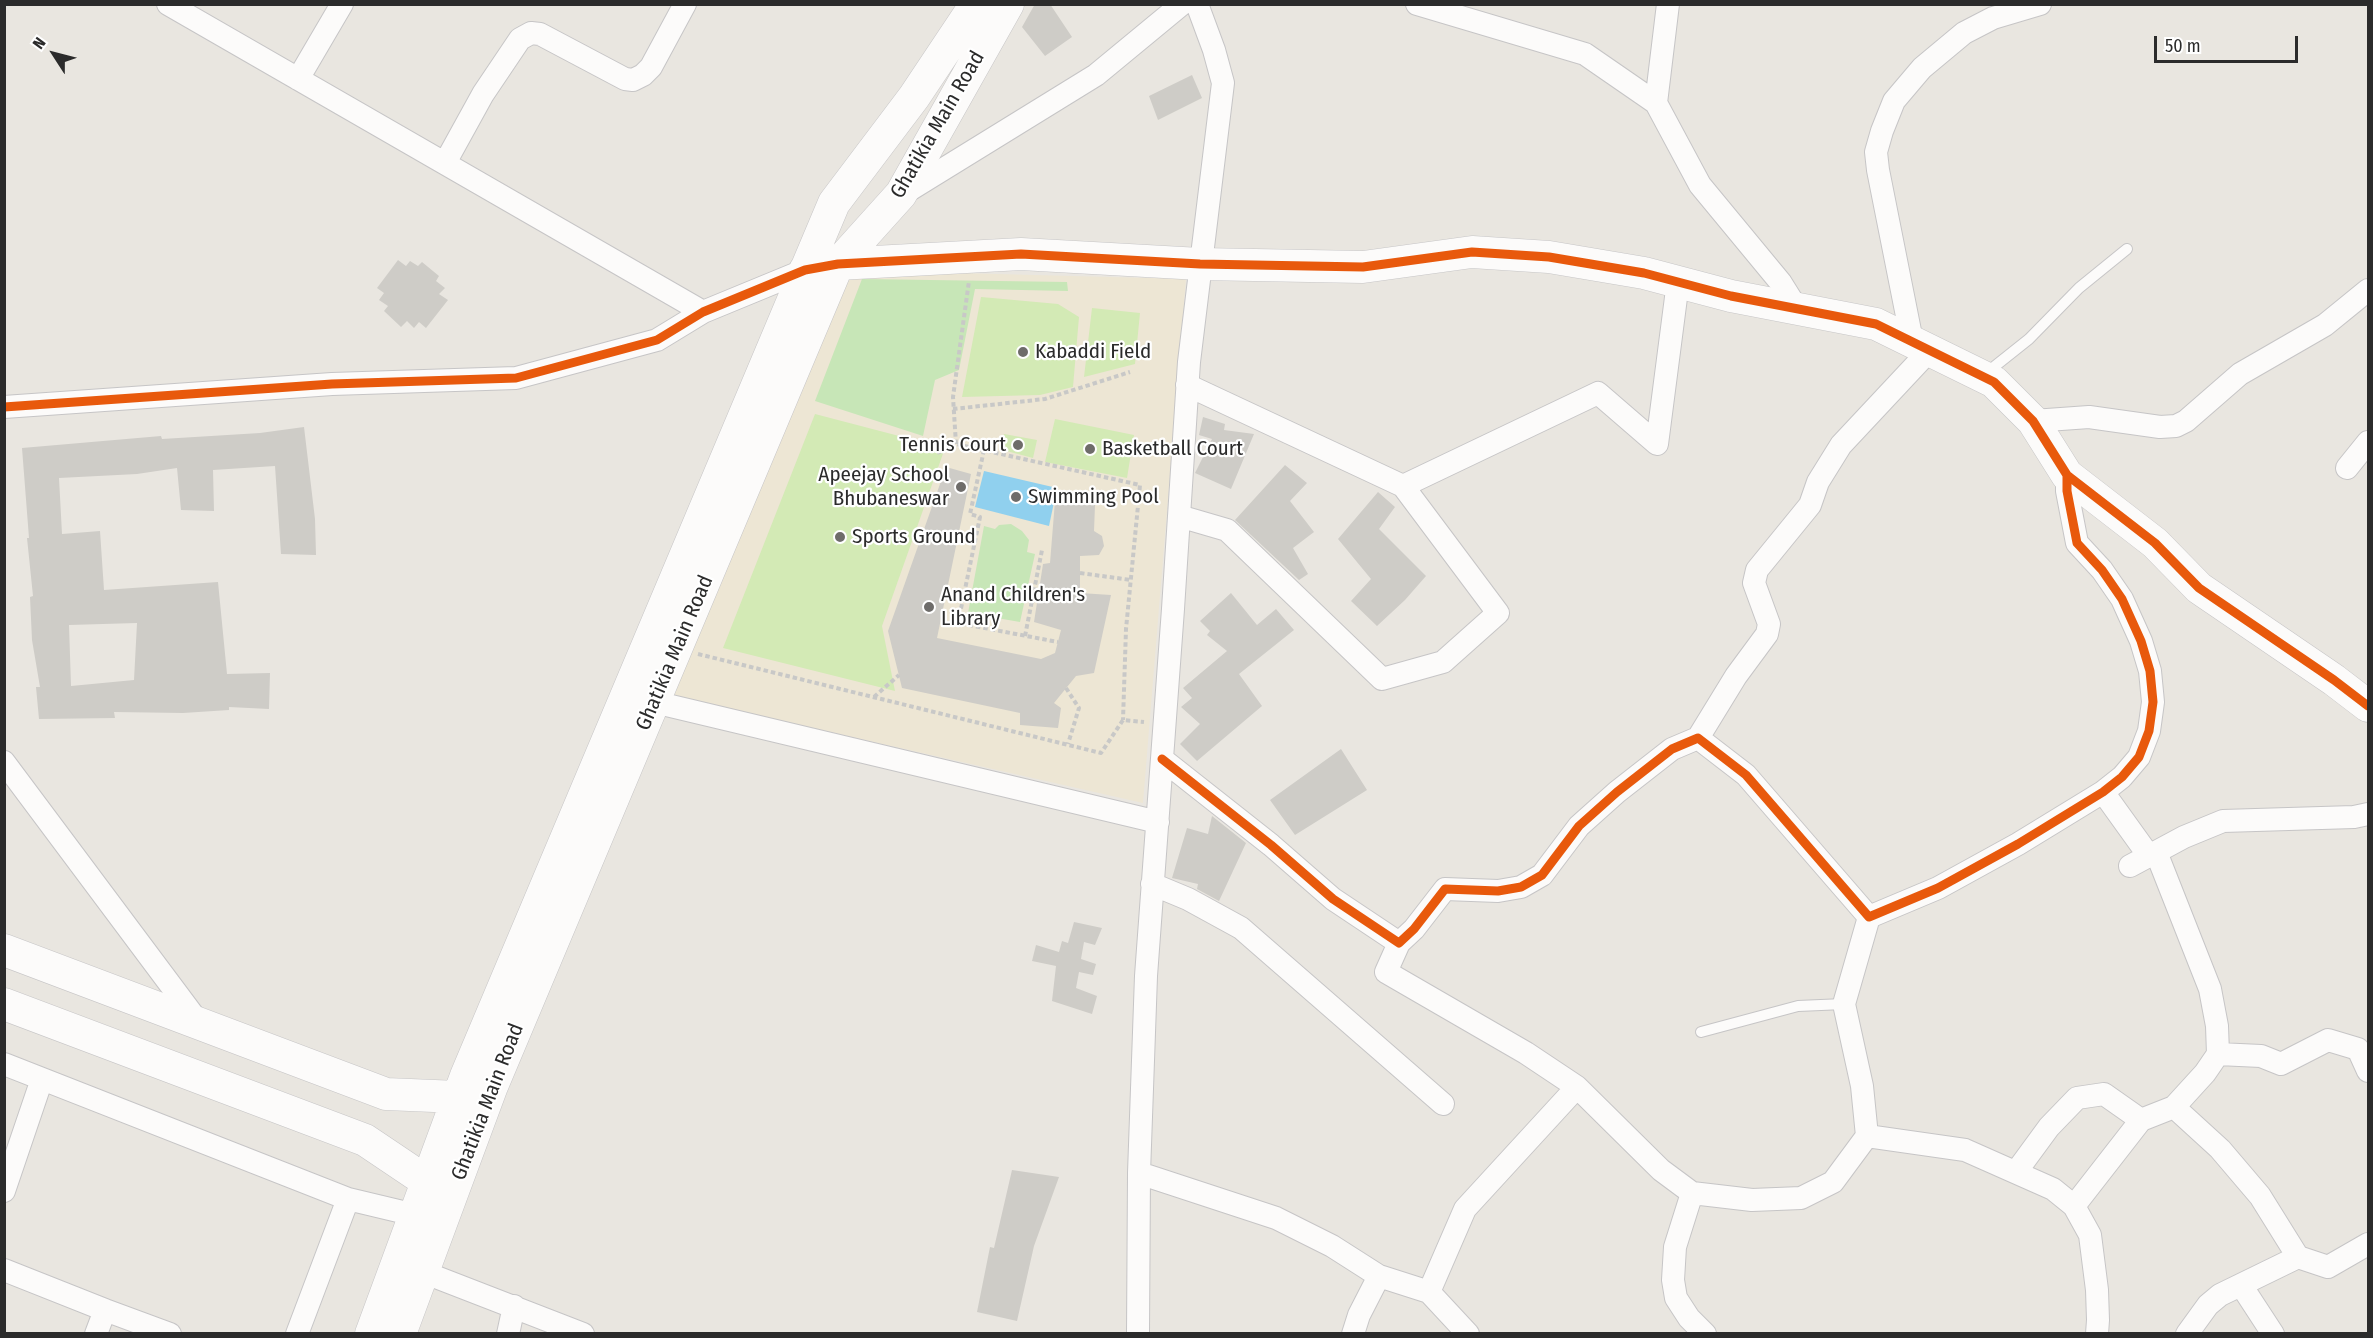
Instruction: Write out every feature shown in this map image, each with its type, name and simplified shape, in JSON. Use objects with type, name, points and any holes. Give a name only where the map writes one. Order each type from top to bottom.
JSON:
[{"type":"street","points":[[168,4],[704,312]]},
{"type":"street","points":[[298,79],[342,4]]},
{"type":"street","points":[[445,164],[483,94],[520,39],[531,33],[540,34],[625,79],[633,80],[643,75],[651,67],[685,4]]},
{"type":"street","name":"Ghatikia Main Road","points":[[400,1334],[492,1086],[542,931],[805,270],[834,203],[914,97],[976,4]]},
{"type":"street","name":"Ghatikia Main Road","points":[[371,1334],[458,1097],[654,702],[838,264],[901,195],[1008,4]]},
{"type":"street","points":[[901,195],[1096,75],[1182,4]]},
{"type":"street","points":[[1138,1334],[1139,1173],[1146,976],[1152,884],[1187,386],[1223,83],[1197,4]]},
{"type":"street","points":[[1417,4],[1585,54],[1656,103],[1700,185],[1781,283],[1796,307]]},
{"type":"street","points":[[1656,103],[1668,4]]},
{"type":"street","points":[[1921,346],[1878,170],[1876,152],[1882,131],[1894,100],[1922,68],[1964,33],[1993,18],[2040,4]]},
{"type":"street","points":[[4,407],[332,384],[516,378],[657,340],[704,312],[805,270],[838,264],[1021,254],[1200,264],[1363,267],[1472,252],[1549,256],[1644,273],[1731,296],[1876,324],[1994,382],[2033,421],[2067,475],[2155,543],[2199,588],[2324,673],[2368,706]]},
{"type":"street","points":[[1403,486],[1598,393],[1657,444],[1678,282]]},
{"type":"street","points":[[2033,421],[2089,417],[2160,428],[2176,426],[2186,422],[2240,374],[2325,325],[2368,290]]},
{"type":"street","points":[[1869,917],[1844,1004],[1862,1086],[1867,1136],[1833,1182],[1801,1198],[1752,1200],[1692,1193],[1661,1170],[1577,1087],[1526,1053],[1386,972],[1399,943],[1414,929],[1444,889],[1498,891],[1521,887],[1542,875],[1579,826],[1617,792],[1672,749],[1698,738],[1736,676],[1767,634],[1769,624],[1754,583],[1757,570],[1810,505],[1818,482],[1840,445],[1921,346]]},
{"type":"street","points":[[1179,516],[1227,530],[1382,679],[1443,662],[1498,613],[1403,486],[1187,386]]},
{"type":"street","points":[[2347,468],[2368,442]]},
{"type":"street","points":[[1869,917],[1938,888],[2018,844],[2103,792],[2122,777],[2139,757],[2150,731],[2153,702],[2150,671],[2141,641],[2122,599],[2102,570],[2077,543],[2067,491],[2067,475]]},
{"type":"street","points":[[654,702],[1158,822]]},
{"type":"street","points":[[1698,738],[1746,775],[1869,917]]},
{"type":"street","points":[[1162,759],[1271,845],[1334,899],[1399,943]]},
{"type":"street","points":[[4,762],[199,1023]]},
{"type":"street","points":[[2074,1206],[2141,1120],[2174,1107],[2205,1073],[2218,1054],[2217,1026],[2210,989],[2175,896],[2145,858],[2103,792]]},
{"type":"street","points":[[2145,858],[2184,837],[2223,821],[2354,817],[2368,814]]},
{"type":"street","points":[[1152,884],[1188,899],[1241,928],[1443,1104]]},
{"type":"street","points":[[4,950],[386,1094],[458,1097]]},
{"type":"street","points":[[4,1004],[365,1140],[426,1182]]},
{"type":"street","points":[[2218,1054],[2261,1056],[2281,1064],[2328,1040],[2363,1043],[2368,1071]]},
{"type":"street","points":[[4,1064],[348,1199],[415,1215]]},
{"type":"street","points":[[4,1191],[42,1079]]},
{"type":"street","points":[[1429,1292],[1466,1209],[1577,1087]]},
{"type":"street","points":[[2016,1173],[2049,1127],[2077,1098],[2104,1094],[2141,1120]]},
{"type":"street","points":[[2174,1107],[2220,1149],[2260,1196],[2298,1257],[2328,1267],[2368,1244]]},
{"type":"street","points":[[1867,1136],[1965,1150],[2052,1189],[2074,1206],[2090,1235],[2097,1290],[2097,1334]]},
{"type":"street","points":[[1139,1173],[1276,1218],[1332,1246],[1379,1276],[1429,1292],[1468,1334]]},
{"type":"street","points":[[1692,1193],[1676,1247],[1672,1280],[1676,1298],[1689,1318],[1705,1334]]},
{"type":"street","points":[[297,1334],[348,1199]]},
{"type":"street","points":[[2187,1334],[2208,1305],[2220,1295],[2298,1257]]},
{"type":"street","points":[[4,1270],[170,1334]]},
{"type":"street","points":[[423,1272],[583,1334]]},
{"type":"street","points":[[1353,1334],[1359,1315],[1379,1276]]},
{"type":"street","points":[[2241,1285],[2273,1334]]},
{"type":"street","points":[[508,1334],[514,1306]]},
{"type":"street","points":[[96,1334],[105,1310]]},
{"type":"lane","points":[[1982,376],[2029,339],[2079,288],[2127,249]]},
{"type":"lane","points":[[1701,1032],[1798,1006],[1844,1004]]},
{"type":"path","points":[[956,444],[953,398],[972,257]]},
{"type":"path","points":[[953,409],[1045,399],[1130,372]]},
{"type":"path","points":[[677,649],[1101,753],[1123,720],[1126,629],[1140,485],[956,444],[937,453]]},
{"type":"path","points":[[984,450],[970,514],[980,517],[958,623],[1058,642]]},
{"type":"path","points":[[1025,636],[1042,550]]},
{"type":"path","points":[[1080,573],[1131,580]]},
{"type":"path","points":[[874,697],[899,675]]},
{"type":"path","points":[[1066,688],[1079,708],[1068,744]]},
{"type":"path","points":[[1123,720],[1165,724]]},
{"type":"shaded area","name":"Apeejay School Bhubaneswar","points":[[845,270],[1186,279],[1143,803],[666,695]]},
{"type":"green space","points":[[862,279],[1067,282],[1068,291],[975,289],[959,370],[935,380],[923,436],[815,401]]},
{"type":"green space","name":"Kabaddi Field","points":[[981,297],[1058,304],[1079,317],[1073,387],[1040,395],[962,397]]},
{"type":"green space","points":[[1092,308],[1140,313],[1135,364],[1084,377]]},
{"type":"green space","name":"Sports Ground","points":[[815,414],[945,448],[882,626],[895,691],[723,648]]},
{"type":"green space","name":"Basketball Court","points":[[1055,419],[1134,435],[1127,478],[1045,462]]},
{"type":"green space","name":"Tennis Court","points":[[1004,434],[1037,440],[1033,458],[999,449]]},
{"type":"green space","points":[[1011,524],[1022,531],[1029,540],[1027,552],[1035,554],[1020,622],[968,613],[984,526],[995,529],[999,525]]},
{"type":"water","name":"Swimming Pool","points":[[984,471],[1057,488],[1049,526],[975,507]]},
{"type":"building","points":[[1035,4],[1050,4],[1072,37],[1045,56],[1022,27]]},
{"type":"building","points":[[1192,75],[1202,98],[1158,120],[1149,96]]},
{"type":"building","points":[[398,260],[406,266],[410,261],[418,266],[422,262],[439,276],[436,281],[445,288],[439,294],[448,300],[426,328],[419,322],[414,328],[407,321],[401,327],[384,311],[388,306],[379,300],[384,293],[377,288]]},
{"type":"building","points":[[1203,417],[1225,424],[1224,430],[1254,434],[1231,489],[1195,473],[1212,439],[1199,435]]},
{"type":"building","points":[[304,427],[315,519],[316,555],[281,554],[275,466],[213,470],[214,511],[181,510],[177,468],[137,474],[59,478],[62,534],[100,531],[104,590],[218,582],[227,674],[270,673],[269,709],[229,707],[229,710],[183,713],[114,712],[115,718],[39,719],[36,687],[40,687],[32,640],[30,597],[33,596],[22,448],[161,436],[162,439],[260,433]],"holes":[[[137,623],[134,680],[71,686],[69,625]]]},
{"type":"building","points":[[1285,465],[1307,483],[1290,501],[1314,532],[1293,548],[1308,574],[1299,580],[1235,520]]},
{"type":"building","points":[[946,467],[971,474],[937,638],[1041,659],[1055,653],[1061,630],[1034,622],[1043,564],[1050,563],[1055,501],[1095,505],[1094,531],[1102,536],[1104,546],[1099,555],[1080,556],[1080,593],[1111,595],[1094,673],[1076,676],[1054,703],[1061,708],[1058,728],[1020,725],[1020,713],[902,688],[888,631]]},
{"type":"building","points":[[1378,492],[1395,507],[1379,529],[1426,576],[1377,626],[1351,601],[1371,579],[1338,539]]},
{"type":"building","points":[[1231,593],[1257,625],[1276,609],[1294,630],[1239,674],[1262,706],[1197,761],[1180,744],[1200,724],[1181,707],[1192,698],[1183,688],[1227,651],[1207,635],[1210,631],[1200,621]]},
{"type":"building","points":[[1341,749],[1367,790],[1295,835],[1270,800]]},
{"type":"building","points":[[1212,816],[1246,843],[1219,901],[1197,889],[1198,884],[1172,878],[1187,828],[1208,834]]},
{"type":"building","points":[[1074,922],[1102,928],[1095,945],[1084,942],[1081,959],[1096,964],[1093,975],[1079,972],[1076,988],[1097,996],[1092,1014],[1052,1001],[1056,966],[1032,961],[1036,945],[1059,952],[1062,941],[1068,943]]},
{"type":"building","points":[[1012,1170],[1059,1177],[1034,1246],[1017,1321],[977,1312],[990,1247],[994,1248]]},
{"type":"cycle path","points":[[4,407],[332,384],[516,378],[657,340],[703,312],[805,270],[838,264],[1021,254],[1200,264],[1363,267],[1472,252],[1549,257],[1644,273],[1731,296],[1876,324],[1994,382],[2033,421],[2067,475],[2155,543],[2199,588],[2334,680],[2368,706]]},
{"type":"cycle path","points":[[1162,759],[1271,845],[1333,899],[1399,943],[1414,929],[1445,889],[1498,891],[1521,887],[1542,875],[1579,826],[1617,792],[1672,749],[1698,738],[1746,775],[1869,917],[1938,888],[2018,844],[2103,792],[2122,777],[2139,757],[2149,731],[2153,702],[2150,671],[2141,641],[2122,599],[2102,570],[2077,543],[2067,491],[2067,475]]},
{"type":"place","name":"Kabaddi Field","points":[[1023,352]]},
{"type":"place","name":"Tennis Court","points":[[1018,445]]},
{"type":"place","name":"Basketball Court","points":[[1090,449]]},
{"type":"place","name":"Apeejay School Bhubaneswar","points":[[961,487]]},
{"type":"place","name":"Swimming Pool","points":[[1016,497]]},
{"type":"place","name":"Sports Ground","points":[[840,537]]},
{"type":"place","name":"Anand Children's Library","points":[[929,607]]}]
